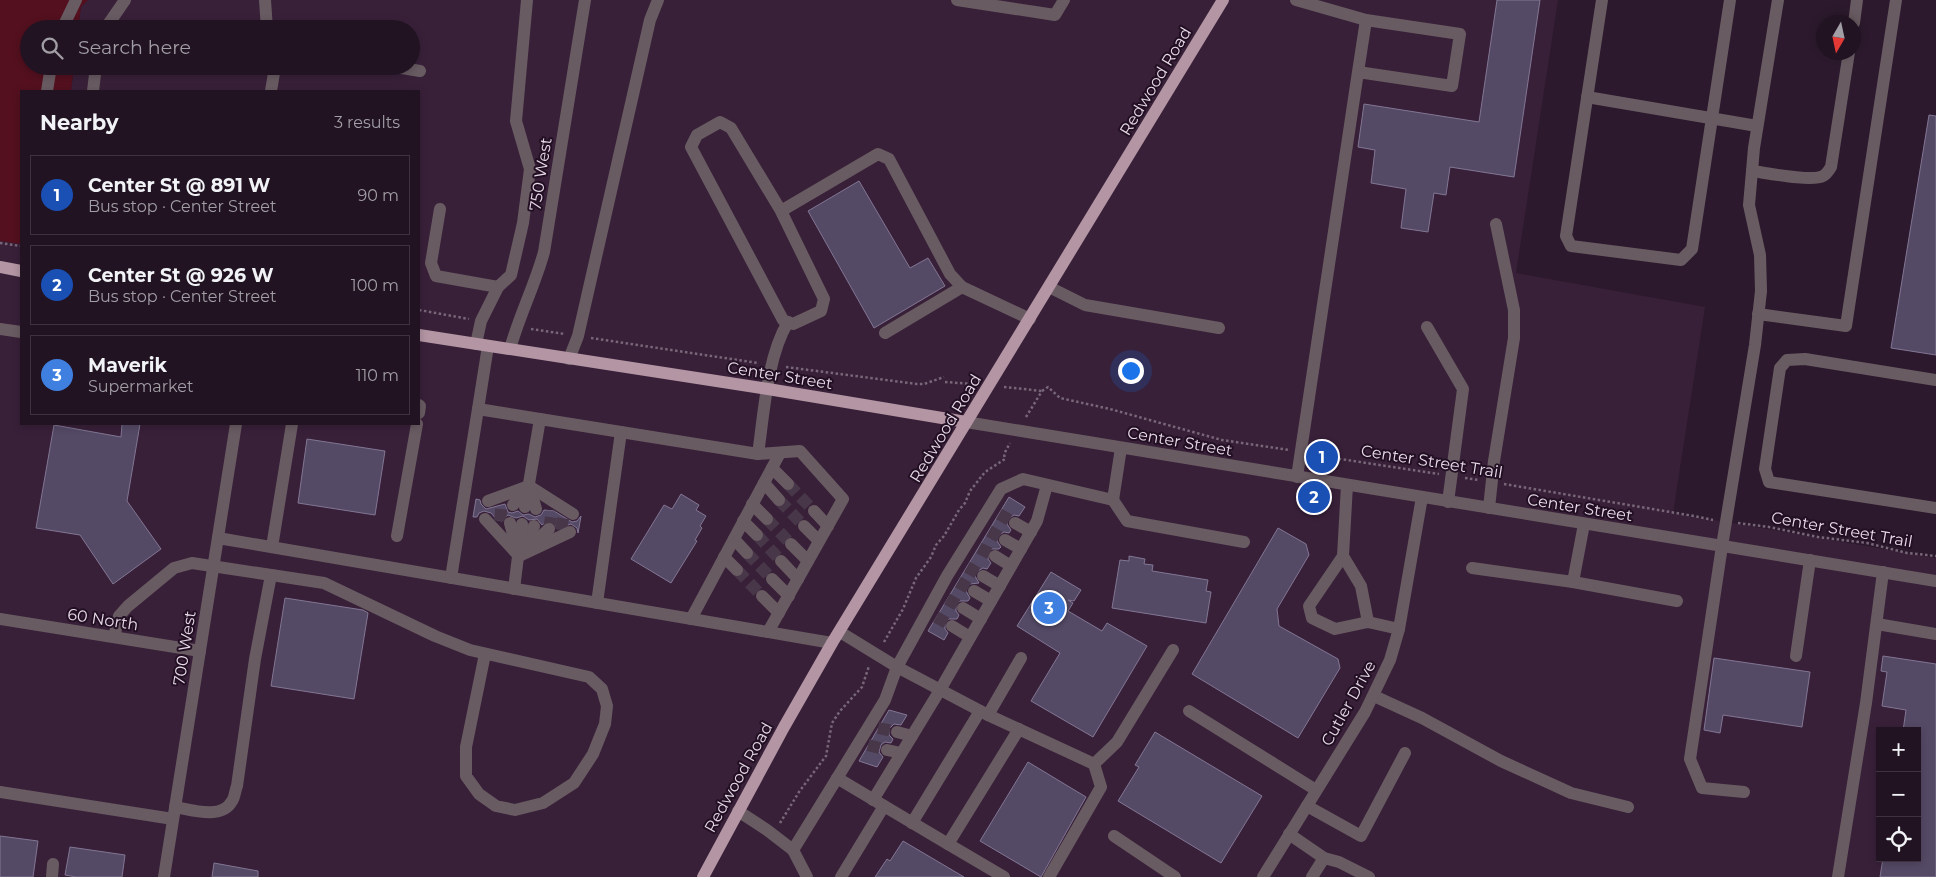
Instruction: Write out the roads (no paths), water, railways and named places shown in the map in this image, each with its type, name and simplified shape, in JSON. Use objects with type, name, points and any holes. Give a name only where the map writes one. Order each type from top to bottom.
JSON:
[{"type":"main road","name":"Redwood Road","points":[[703,877],[832,643],[1223,0]]},
{"type":"main road","points":[[0,267],[20,270]]},
{"type":"main road","name":"Center Street","points":[[420,335],[966,422]]},
{"type":"street","points":[[66,20],[76,0]]},
{"type":"street","points":[[111,20],[125,0]]},
{"type":"street","points":[[265,0],[266,20]]},
{"type":"street","points":[[451,578],[478,409],[482,345],[481,321],[498,286],[511,274],[523,223],[530,169],[516,122],[527,0]]},
{"type":"street","name":"750 West","points":[[510,349],[516,326],[544,252],[585,0]]},
{"type":"street","points":[[569,359],[578,336],[650,20],[658,0]]},
{"type":"street","points":[[957,0],[1055,15],[1064,0]]},
{"type":"street","points":[[1296,0],[1366,20],[1460,34],[1452,86],[1358,72]]},
{"type":"street","points":[[1602,0],[1566,236],[1571,246],[1681,260],[1692,249],[1730,0]]},
{"type":"street","points":[[1744,792],[1702,788],[1690,759],[1722,546],[1755,346],[1761,291],[1760,255],[1749,206],[1757,126],[1778,0]]},
{"type":"street","points":[[1855,15],[1857,0]]},
{"type":"street","points":[[1758,314],[1846,326],[1896,0]]},
{"type":"street","points":[[1297,477],[1366,20]]},
{"type":"street","points":[[1752,170],[1811,178],[1823,176],[1827,173],[1831,167],[1848,60]]},
{"type":"street","points":[[46,90],[49,75]]},
{"type":"street","points":[[93,90],[95,75]]},
{"type":"street","points":[[271,90],[274,75]]},
{"type":"street","points":[[1587,97],[1757,126]]},
{"type":"street","points":[[720,122],[731,128],[781,211],[824,299],[821,311],[793,324],[783,320],[691,147],[697,135],[720,122]]},
{"type":"street","points":[[781,211],[878,154],[889,159],[950,274],[962,287],[1030,319]]},
{"type":"street","points":[[440,209],[431,263],[436,276],[498,286]]},
{"type":"street","points":[[1489,508],[1514,338],[1514,310],[1496,224]]},
{"type":"street","points":[[885,333],[962,287]]},
{"type":"street","points":[[1049,287],[1085,305],[1219,328]]},
{"type":"street","points":[[758,454],[768,389],[779,336],[788,322]]},
{"type":"street","points":[[1427,327],[1464,390],[1448,502]]},
{"type":"street","points":[[0,329],[20,332]]},
{"type":"street","points":[[1936,380],[1805,359],[1787,360],[1780,368],[1765,469],[1770,482],[1936,508]]},
{"type":"street","points":[[478,409],[758,454],[800,451],[842,499],[768,632]]},
{"type":"street","points":[[529,486],[519,506],[529,486],[540,419]]},
{"type":"street","name":"Center Street","points":[[966,422],[1936,581]]},
{"type":"street","name":"700 West","points":[[164,877],[236,425]]},
{"type":"street","points":[[272,547],[292,425]]},
{"type":"street","points":[[396,536],[417,425]]},
{"type":"street","points":[[597,603],[621,432]]},
{"type":"street","points":[[1121,448],[1113,500],[1127,521],[1244,542]]},
{"type":"street","points":[[691,619],[780,453]]},
{"type":"street","points":[[772,468],[788,484]]},
{"type":"street","points":[[793,850],[837,778],[874,727],[897,667],[932,614],[984,528],[994,510],[1001,489],[1023,479],[1113,500]]},
{"type":"street","points":[[764,484],[779,500]]},
{"type":"street","points":[[841,877],[901,753],[940,690],[1031,532],[1037,520],[1048,485]]},
{"type":"street","points":[[1347,485],[1343,556],[1308,606],[1312,618],[1336,629],[1368,622],[1399,629]]},
{"type":"street","points":[[488,501],[529,486]]},
{"type":"street","points":[[529,486],[563,513],[529,486]]},
{"type":"street","name":"Cutler Drive","points":[[1263,877],[1374,696],[1390,660],[1399,629],[1422,497]]},
{"type":"street","points":[[752,504],[767,519]]},
{"type":"street","points":[[814,512],[828,526]]},
{"type":"street","points":[[485,519],[519,556]]},
{"type":"street","points":[[743,521],[757,536]]},
{"type":"street","points":[[1015,523],[1031,532]]},
{"type":"street","points":[[514,589],[519,556],[517,524],[519,556]]},
{"type":"street","points":[[1573,582],[1584,524]]},
{"type":"street","points":[[804,526],[819,541]]},
{"type":"street","points":[[519,556],[560,530],[519,556]]},
{"type":"street","points":[[218,538],[832,643]]},
{"type":"street","points":[[734,539],[747,552]]},
{"type":"street","points":[[1005,540],[1021,549]]},
{"type":"street","points":[[792,544],[808,561]]},
{"type":"street","points":[[995,556],[1011,566]]},
{"type":"street","points":[[1343,556],[1361,586],[1368,622]]},
{"type":"street","points":[[724,557],[737,570]]},
{"type":"street","points":[[1796,656],[1810,560]]},
{"type":"street","points":[[781,561],[798,579]]},
{"type":"street","points":[[114,637],[119,616],[128,606],[174,568],[192,563],[324,583],[435,636],[470,650],[589,677],[602,689],[607,706],[605,724],[594,754],[574,783],[543,803],[515,810],[496,806],[479,794],[466,776],[466,747],[485,654]]},
{"type":"street","points":[[1472,568],[1573,582],[1677,601]]},
{"type":"street","points":[[1838,877],[1866,703],[1883,572]]},
{"type":"street","points":[[0,792],[174,813],[222,811],[232,802],[237,786],[255,659],[270,575]]},
{"type":"street","points":[[983,576],[1000,586]]},
{"type":"street","points":[[772,579],[789,596]]},
{"type":"street","points":[[974,591],[991,601]]},
{"type":"street","points":[[762,596],[779,613]]},
{"type":"street","points":[[963,608],[981,618]]},
{"type":"street","name":"60 North","points":[[0,619],[200,650]]},
{"type":"street","points":[[1877,624],[1936,634]]},
{"type":"street","points":[[952,626],[970,636]]},
{"type":"street","points":[[840,632],[897,667],[984,713],[1094,764],[1101,787],[1049,877]]},
{"type":"street","points":[[1094,764],[1117,742],[1173,650]]},
{"type":"street","points":[[912,823],[1021,658]]},
{"type":"street","points":[[1374,696],[1422,718],[1501,761],[1571,793],[1628,807]]},
{"type":"street","points":[[1189,711],[1316,790]]},
{"type":"street","points":[[948,844],[1019,729]]},
{"type":"street","points":[[896,732],[912,736]]},
{"type":"street","points":[[887,750],[901,753]]},
{"type":"street","points":[[1307,806],[1361,836],[1405,753]]},
{"type":"street","points":[[837,778],[1004,877]]},
{"type":"street","points":[[738,811],[793,850],[807,877]]},
{"type":"street","points":[[1289,834],[1324,858],[1339,862],[1369,877]]},
{"type":"street","points":[[1114,836],[1175,877]]},
{"type":"street","points":[[1312,877],[1324,858]]},
{"type":"street","points":[[52,877],[53,864]]},
{"type":"tunnel","points":[[788,484],[814,511]]},
{"type":"tunnel","points":[[779,500],[804,526]]},
{"type":"tunnel","points":[[500,521],[502,503]]},
{"type":"tunnel","points":[[549,529],[552,511]]},
{"type":"tunnel","points":[[561,530],[564,513]]},
{"type":"tunnel","points":[[999,514],[1015,523]]},
{"type":"tunnel","points":[[767,519],[791,544]]},
{"type":"tunnel","points":[[989,531],[1005,540]]},
{"type":"tunnel","points":[[757,535],[781,561]]},
{"type":"tunnel","points":[[979,548],[995,556]]},
{"type":"tunnel","points":[[747,553],[772,579]]},
{"type":"tunnel","points":[[967,567],[983,576]]},
{"type":"tunnel","points":[[737,570],[762,596]]},
{"type":"tunnel","points":[[958,582],[974,591]]},
{"type":"tunnel","points":[[947,599],[963,608]]},
{"type":"tunnel","points":[[936,617],[952,626]]},
{"type":"tunnel","points":[[878,728],[897,732]]},
{"type":"tunnel","points":[[868,745],[887,750]]},
{"type":"place","name":"Center St @ 891 W","points":[[1322,457]]},
{"type":"place","name":"Center St @ 926 W","points":[[1314,497]]},
{"type":"place","name":"Maverik","points":[[1049,608]]}]
